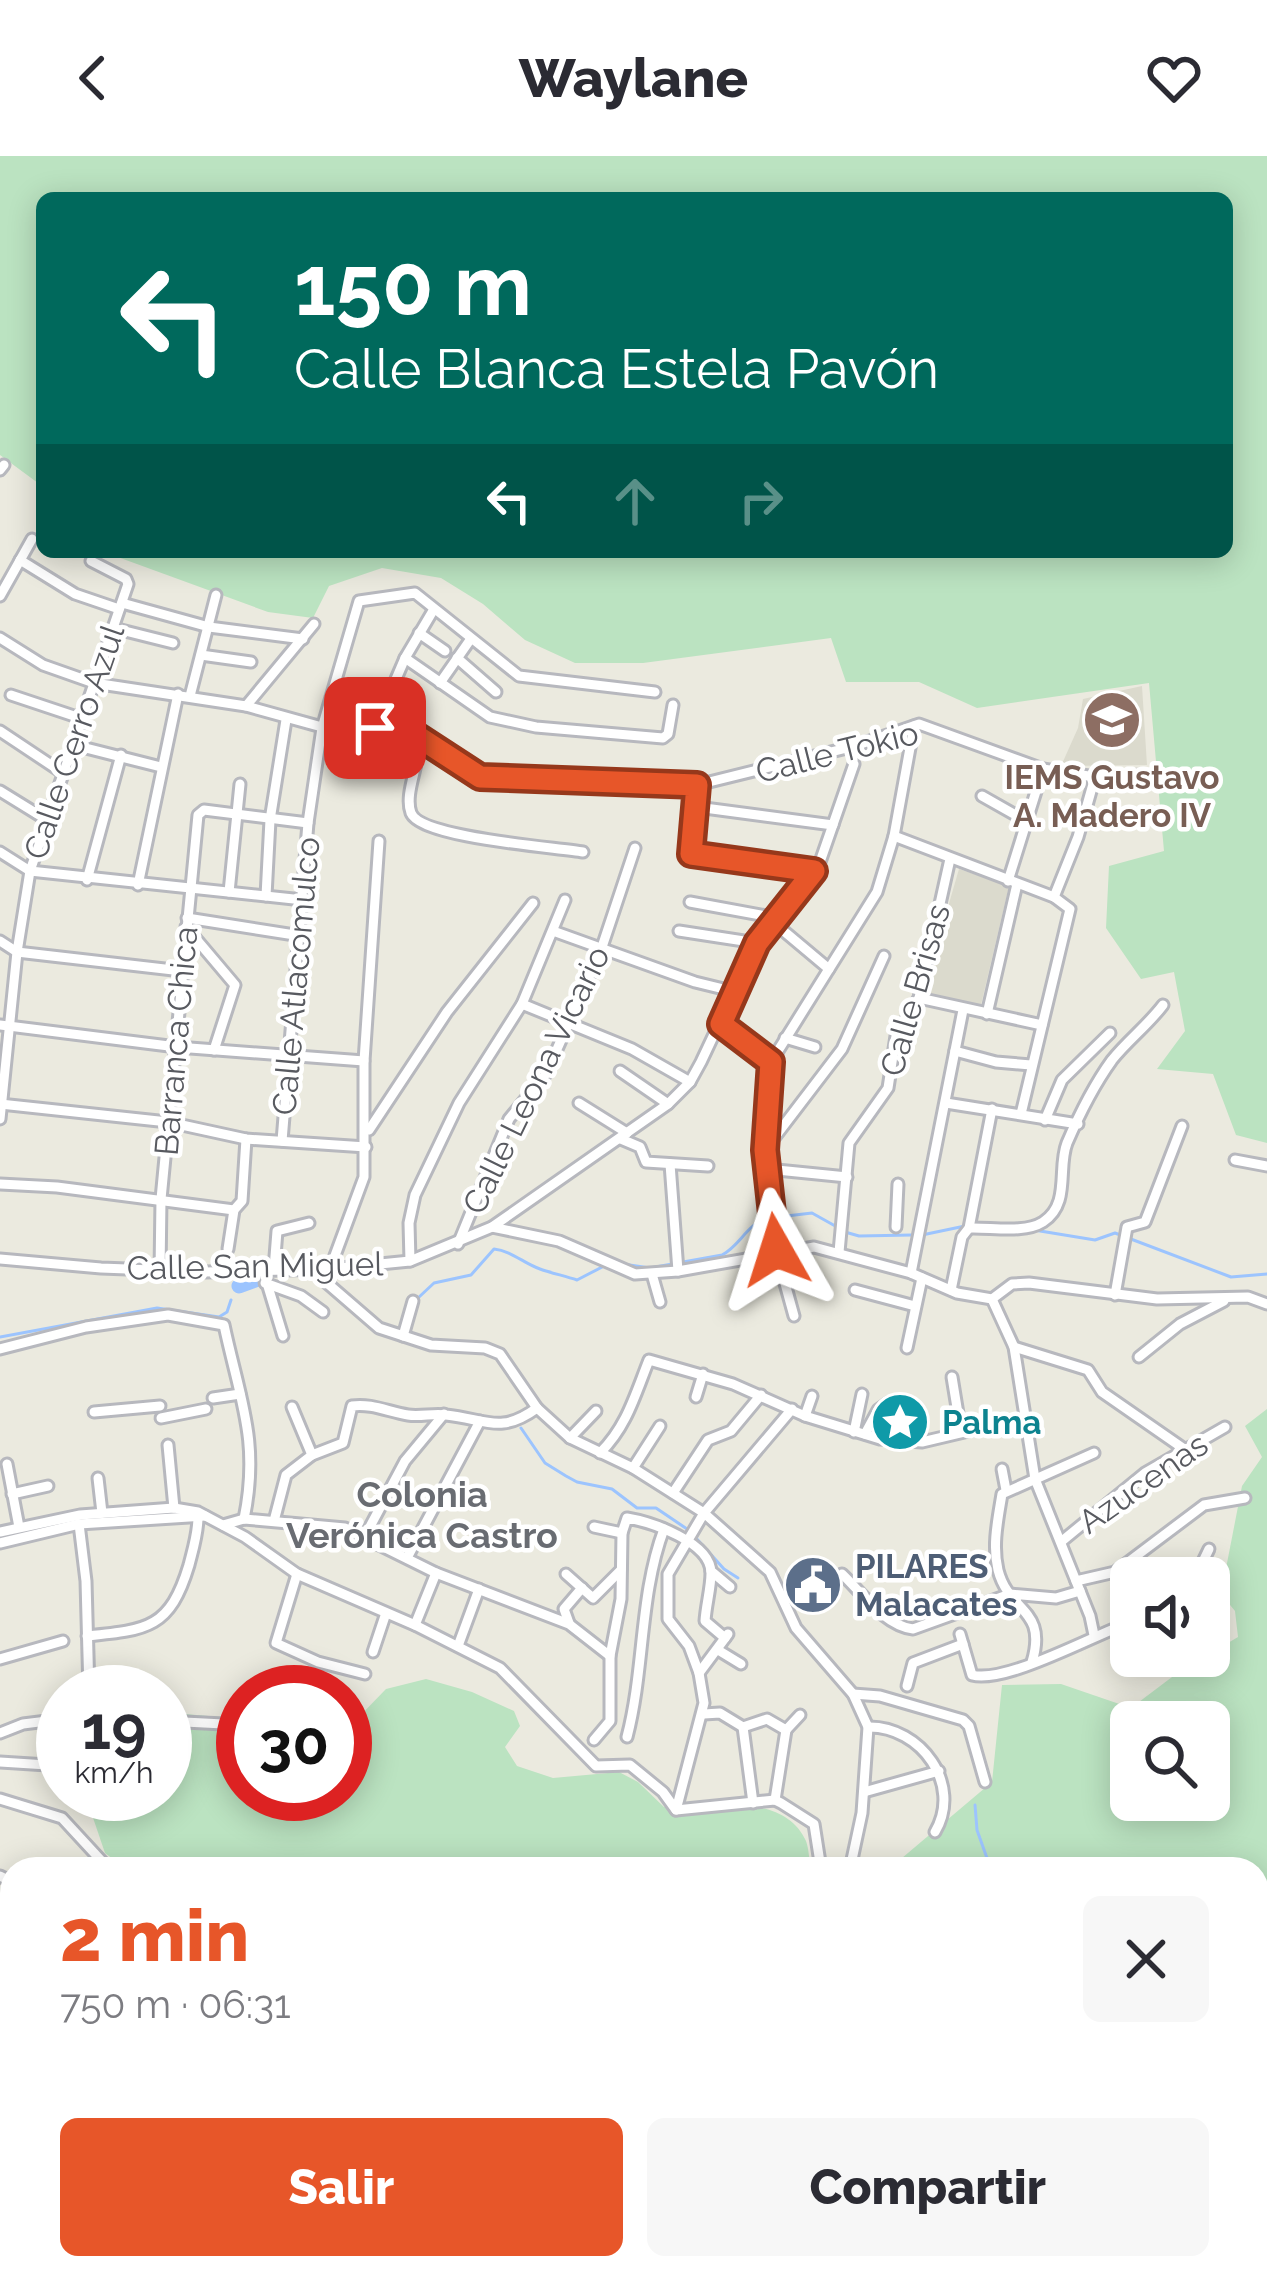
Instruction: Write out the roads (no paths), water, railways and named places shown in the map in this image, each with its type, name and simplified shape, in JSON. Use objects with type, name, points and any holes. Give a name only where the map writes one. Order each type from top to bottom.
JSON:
[{"type":"street","points":[[0,596],[32,539]]},
{"type":"street","points":[[20,560],[75,594],[208,627],[303,639]]},
{"type":"street","name":"Calle Cerro Azul","points":[[0,1119],[4,1026],[11,1007],[30,871],[128,581],[92,561]]},
{"type":"street","name":"Calle Atlacomulco","points":[[282,1141],[308,823],[322,728],[358,601],[408,592],[434,608]]},
{"type":"street","points":[[138,885],[161,767],[201,655],[216,595]]},
{"type":"street","points":[[375,728],[404,658],[434,608],[519,676],[655,692]]},
{"type":"street","points":[[246,706],[314,624]]},
{"type":"street","points":[[113,628],[173,643]]},
{"type":"street","points":[[419,633],[445,651]]},
{"type":"street","name":"Calle Tokio","points":[[0,638],[43,665],[94,683],[246,706],[340,732],[375,728],[414,734],[480,777],[697,785],[855,746],[914,726],[929,726],[1043,769],[1095,777],[1144,776]]},
{"type":"street","points":[[440,683],[470,640]]},
{"type":"street","points":[[201,655],[251,662]]},
{"type":"street","points":[[404,658],[490,717],[536,728],[667,737],[673,705]]},
{"type":"street","points":[[458,658],[496,692]]},
{"type":"street","points":[[11,695],[83,719]]},
{"type":"street","points":[[266,896],[270,820],[286,720]]},
{"type":"street","points":[[794,1316],[776,1250],[766,1169],[771,1062],[877,892],[894,836],[914,726]]},
{"type":"street","points":[[388,730],[419,750],[411,795],[414,817],[423,824],[454,834],[584,852]]},
{"type":"street","points":[[0,731],[63,773]]},
{"type":"street","points":[[74,745],[161,767]]},
{"type":"street","points":[[87,880],[121,755]]},
{"type":"street","name":"Calle San Miguel","points":[[0,1258],[160,1272],[330,1269],[410,1261],[493,1227],[668,1104],[690,1082],[757,943],[814,871],[854,764]]},
{"type":"street","points":[[987,1014],[1013,882],[1043,769]]},
{"type":"street","points":[[1054,897],[1095,777]]},
{"type":"street","points":[[230,892],[240,784]]},
{"type":"street","points":[[697,785],[691,854],[814,871]]},
{"type":"street","points":[[0,790],[47,820]]},
{"type":"street","points":[[982,796],[1028,822]]},
{"type":"street","points":[[697,807],[833,825]]},
{"type":"street","name":"Barranca Chica","points":[[160,1272],[161,1199],[200,811],[236,816]]},
{"type":"street","points":[[236,816],[308,823]]},
{"type":"street","points":[[894,836],[1054,897],[1070,909],[1021,1114]]},
{"type":"street","points":[[330,1269],[358,1197],[366,1147],[364,1060],[379,841]]},
{"type":"street","name":"Calle Leona Vicario","points":[[458,1244],[509,1119],[546,1074],[601,950],[635,848]]},
{"type":"street","points":[[0,852],[30,871],[303,900]]},
{"type":"street","name":"Calle Brisas","points":[[839,1252],[849,1143],[888,1088],[896,1036],[919,998],[950,859]]},
{"type":"street","points":[[410,1261],[409,1223],[415,1195],[459,1103],[522,1004],[565,900]]},
{"type":"street","points":[[690,902],[775,920],[829,969]]},
{"type":"street","points":[[367,1133],[446,1012],[533,903]]},
{"type":"street","points":[[186,922],[301,936]]},
{"type":"street","points":[[186,922],[236,985],[214,1050]]},
{"type":"street","points":[[553,931],[736,992]]},
{"type":"street","points":[[679,931],[757,943]]},
{"type":"street","points":[[0,941],[17,952],[182,971]]},
{"type":"street","points":[[765,1150],[842,1049],[884,956]]},
{"type":"street","points":[[919,998],[1042,1025]]},
{"type":"street","points":[[0,1000],[11,1007]]},
{"type":"street","points":[[522,1004],[632,1049],[690,1082]]},
{"type":"street","points":[[969,1225],[1010,1228],[1042,1223],[1063,1189],[1064,1154],[1111,1062],[1163,1005]]},
{"type":"street","points":[[907,1348],[924,1211],[964,1010]]},
{"type":"street","points":[[721,1024],[771,1062]]},
{"type":"street","points":[[4,1026],[178,1047],[364,1060]]},
{"type":"street","points":[[1045,1120],[1062,1080],[1110,1034]]},
{"type":"street","points":[[785,1039],[815,1047]]},
{"type":"street","points":[[955,1051],[1031,1065]]},
{"type":"street","points":[[620,1071],[668,1104]]},
{"type":"street","points":[[579,1103],[640,1147],[646,1162],[708,1166]]},
{"type":"street","points":[[946,1103],[1078,1124]]},
{"type":"street","points":[[1,1104],[168,1122],[246,1138],[366,1147]]},
{"type":"street","points":[[951,1291],[992,1109]]},
{"type":"street","points":[[1115,1295],[1124,1235],[1145,1222],[1182,1126]]},
{"type":"street","name":"Calle Atlacomulco","points":[[228,1250],[234,1210],[242,1201],[246,1138]]},
{"type":"street","points":[[1235,1160],[1267,1166]]},
{"type":"street","points":[[670,1164],[678,1264]]},
{"type":"street","points":[[766,1169],[847,1178]]},
{"type":"street","points":[[0,1184],[234,1210]]},
{"type":"street","points":[[896,1227],[898,1184]]},
{"type":"street","points":[[896,1207],[924,1211]]},
{"type":"street","points":[[1145,1222],[1156,1235]]},
{"type":"street","points":[[283,1336],[265,1282],[277,1231],[309,1223]]},
{"type":"street","points":[[493,1227],[544,1237],[635,1274],[814,1247],[917,1276],[951,1291],[992,1299],[1012,1284],[1029,1283],[1157,1299],[1257,1298],[1267,1304]]},
{"type":"street","points":[[312,1270],[373,1324],[439,1346],[493,1350],[512,1367],[536,1408],[570,1438],[633,1468],[704,1513],[770,1572],[796,1628],[853,1694],[868,1727],[864,1792],[852,1857]]},
{"type":"street","points":[[652,1274],[660,1302]]},
{"type":"street","points":[[265,1282],[301,1296],[323,1312]]},
{"type":"street","points":[[855,1290],[915,1306]]},
{"type":"street","points":[[1139,1357],[1191,1317],[1235,1297]]},
{"type":"street","points":[[992,1299],[1015,1347],[1035,1479],[1094,1635]]},
{"type":"street","points":[[403,1336],[413,1301]]},
{"type":"street","points":[[0,1349],[72,1330],[168,1315],[224,1324],[252,1447],[244,1519]]},
{"type":"street","points":[[1015,1347],[1088,1370],[1102,1392],[1187,1451]]},
{"type":"street","points":[[600,1453],[618,1435],[649,1360],[703,1374],[806,1417],[880,1439],[922,1442],[1024,1418]]},
{"type":"street","points":[[696,1397],[703,1374]]},
{"type":"street","points":[[952,1377],[961,1432]]},
{"type":"street","points":[[160,1418],[240,1394]]},
{"type":"street","points":[[860,1433],[862,1394]]},
{"type":"street","points":[[673,1493],[708,1440],[736,1426],[761,1395]]},
{"type":"street","points":[[806,1417],[812,1396]]},
{"type":"street","points":[[860,1433],[888,1403]]},
{"type":"street","points":[[94,1412],[160,1406]]},
{"type":"street","points":[[274,1522],[284,1478],[312,1455],[343,1443],[352,1406],[512,1424],[536,1408]]},
{"type":"street","points":[[292,1407],[312,1455]]},
{"type":"street","points":[[676,1810],[704,1714],[699,1673],[689,1646],[668,1619],[668,1574],[704,1513],[792,1409]]},
{"type":"street","points":[[570,1438],[596,1411]]},
{"type":"street","points":[[365,1536],[405,1461],[444,1414]]},
{"type":"street","points":[[407,1558],[480,1421]]},
{"type":"street","points":[[633,1468],[660,1426]]},
{"type":"street","name":"Azucenas","points":[[1062,1541],[1145,1473],[1225,1427]]},
{"type":"street","points":[[168,1444],[173,1508]]},
{"type":"street","points":[[1032,1662],[1038,1642],[1036,1627],[999,1572],[994,1542],[1002,1495],[1094,1453]]},
{"type":"street","points":[[7,1464],[19,1527]]},
{"type":"street","points":[[1002,1469],[1006,1490]]},
{"type":"street","points":[[98,1478],[104,1517]]},
{"type":"street","points":[[12,1494],[48,1486]]},
{"type":"street","points":[[1137,1557],[1202,1505],[1245,1498]]},
{"type":"street","points":[[0,1532],[173,1508],[200,1515],[297,1574],[500,1668],[596,1766],[625,1764],[642,1772],[676,1810]]},
{"type":"street","points":[[0,1544],[104,1517],[200,1515]]},
{"type":"street","points":[[87,1636],[153,1623],[178,1601],[200,1515]]},
{"type":"street","points":[[594,1740],[610,1721],[610,1656],[621,1599],[622,1533],[627,1518],[691,1536],[711,1571],[730,1587]]},
{"type":"street","points":[[223,1525],[244,1519],[345,1528],[436,1573],[569,1624],[610,1656]]},
{"type":"street","points":[[79,1524],[88,1665]]},
{"type":"street","points":[[594,1527],[622,1533]]},
{"type":"street","points":[[627,1737],[640,1688],[649,1582],[664,1529]]},
{"type":"street","points":[[1205,1557],[1209,1549]]},
{"type":"street","points":[[566,1574],[596,1598],[621,1570]]},
{"type":"street","points":[[699,1673],[727,1636],[705,1621],[711,1571]]},
{"type":"street","points":[[415,1625],[436,1573]]},
{"type":"street","points":[[297,1574],[276,1643],[330,1665]]},
{"type":"street","points":[[842,1574],[901,1628],[923,1628],[1010,1594],[1055,1598],[1110,1574]]},
{"type":"street","points":[[569,1624],[564,1609],[582,1588]]},
{"type":"street","points":[[458,1646],[478,1589]]},
{"type":"street","points":[[373,1652],[386,1613]]},
{"type":"street","points":[[907,1686],[914,1664],[961,1639],[976,1678],[1052,1658],[1110,1629]]},
{"type":"street","points":[[0,1659],[63,1641]]},
{"type":"street","points":[[718,1650],[741,1664]]},
{"type":"street","points":[[853,1694],[880,1696],[963,1720],[986,1782]]},
{"type":"street","points":[[704,1714],[720,1713],[743,1727],[767,1719],[786,1730]]},
{"type":"street","points":[[775,1800],[786,1730],[800,1715]]},
{"type":"street","points":[[0,1733],[36,1722]]},
{"type":"street","points":[[743,1727],[753,1803]]},
{"type":"street","points":[[868,1727],[900,1735],[939,1771],[946,1808],[934,1832]]},
{"type":"street","points":[[0,1762],[36,1764]]},
{"type":"street","points":[[864,1792],[939,1771]]},
{"type":"street","points":[[0,1798],[62,1819],[98,1857]]},
{"type":"street","points":[[676,1810],[775,1800],[812,1821],[818,1857]]},
{"type":"waterway","points":[[778,1217],[812,1213],[837,1227]]},
{"type":"waterway","points":[[616,1263],[650,1268],[722,1255],[755,1224],[769,1218]]},
{"type":"waterway","points":[[922,1235],[965,1226]]},
{"type":"waterway","points":[[1034,1230],[1095,1240],[1115,1233],[1231,1277],[1267,1274]]},
{"type":"waterway","points":[[845,1232],[912,1235]]},
{"type":"waterway","points":[[418,1298],[434,1283],[471,1275],[494,1249],[577,1280],[606,1265]]},
{"type":"waterway","points":[[239,1286],[258,1279]]},
{"type":"waterway","points":[[0,1337],[157,1308],[219,1317],[227,1312],[231,1300]]},
{"type":"waterway","points":[[521,1428],[545,1463],[566,1476],[612,1489],[637,1508],[656,1508],[690,1531]]},
{"type":"waterway","points":[[696,1538],[738,1578]]},
{"type":"waterway","points":[[975,1805],[987,1857]]},
{"type":"place","name":"IEMS Gustavo A. Madero IV","points":[[1112,720]]},
{"type":"place","name":"Palma","points":[[900,1422]]},
{"type":"place","name":"PILARES Malacates","points":[[813,1585]]},
{"type":"district","name":"Colonia Verónica Castro","points":[[422,1514]]}]
